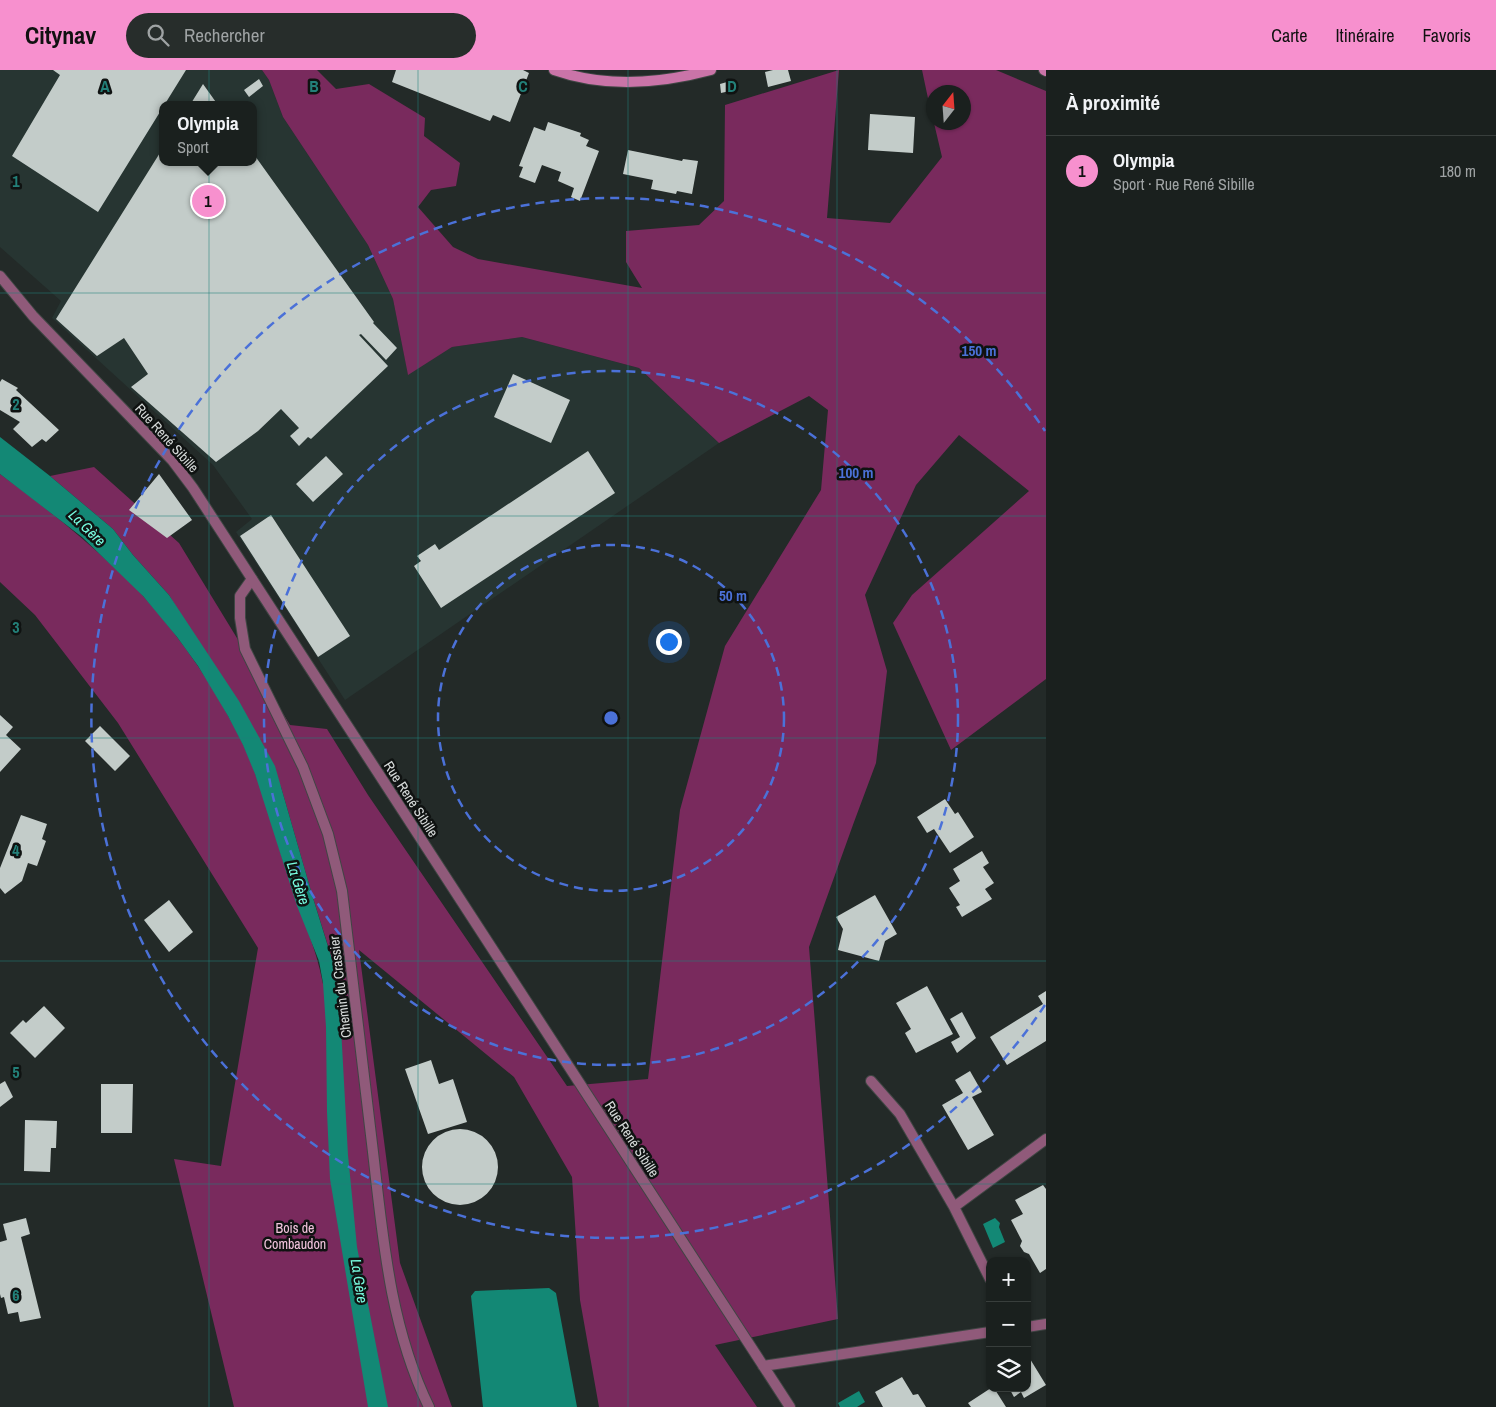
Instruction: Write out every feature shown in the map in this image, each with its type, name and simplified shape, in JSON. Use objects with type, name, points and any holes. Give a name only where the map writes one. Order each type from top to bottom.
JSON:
[{"type":"main road","points":[[554,70],[596,80],[631,82],[659,81],[710,70]]},
{"type":"street","name":"Rue René Sibille","points":[[0,276],[33,316],[172,460],[193,488],[790,1407]]},
{"type":"street","name":"Chemin du Crassier","points":[[252,580],[240,596],[240,618],[246,649],[303,767],[328,834],[342,891],[386,1263],[399,1327],[429,1407]]},
{"type":"street","points":[[871,1081],[900,1114],[954,1207],[986,1271]]},
{"type":"street","points":[[954,1207],[1046,1139]]},
{"type":"street","points":[[1031,1326],[1046,1324]]},
{"type":"street","points":[[763,1366],[986,1333]]},
{"type":"shaded area","points":[[0,70],[262,70],[269,80],[283,117],[368,245],[393,299],[408,374],[452,347],[522,337],[639,368],[719,443],[345,700],[236,532],[252,519],[213,465],[52,318],[61,301],[0,247]]},
{"type":"green space","name":"Bois de Combaudon","points":[[262,70],[317,70],[336,89],[369,84],[425,118],[424,136],[460,163],[456,186],[431,190],[418,207],[453,247],[478,259],[642,288],[626,262],[626,231],[699,225],[724,201],[725,105],[839,70],[827,218],[890,223],[942,157],[936,130],[971,130],[971,85],[926,85],[926,89],[922,70],[996,70],[1046,91],[1046,679],[951,750],[893,623],[912,595],[1029,491],[959,435],[916,485],[865,595],[887,671],[876,763],[809,947],[838,1319],[715,1345],[757,1407],[599,1407],[580,1300],[572,1177],[514,1077],[359,950],[400,1263],[452,1407],[234,1407],[174,1159],[221,1166],[258,948],[118,723],[35,615],[0,582],[0,474],[75,532],[134,586],[186,648],[211,686],[233,724],[256,775],[287,873],[312,942],[323,984],[335,968],[281,787],[169,595],[133,555],[113,529],[50,476],[94,467],[179,543],[290,725],[327,729],[368,795],[567,1086],[648,1079],[680,810],[725,646],[821,490],[828,410],[809,396],[719,443],[639,368],[522,337],[452,347],[408,375],[393,299],[368,245],[283,117],[269,80]]},
{"type":"water","name":"La Gère","points":[[0,437],[113,529],[133,555],[169,595],[239,701],[275,766],[335,969],[339,991],[348,1155],[357,1247],[388,1407],[368,1407],[330,1179],[326,1027],[323,983],[319,961],[297,906],[255,774],[228,716],[198,666],[143,596],[82,537],[0,474]]},
{"type":"water","points":[[995,1218],[1000,1223],[999,1227],[1005,1242],[993,1248],[983,1224]]},
{"type":"water","points":[[549,1288],[556,1293],[577,1407],[483,1407],[471,1296],[475,1291]]},
{"type":"water","points":[[859,1391],[865,1402],[857,1407],[840,1407],[838,1403]]},
{"type":"building","points":[[53,70],[186,70],[167,101],[159,101],[159,114],[98,212],[12,156],[60,75]]},
{"type":"building","points":[[396,70],[523,70],[529,73],[510,122],[493,115],[490,121],[392,82]]},
{"type":"building","points":[[788,70],[791,81],[768,87],[765,72]]},
{"type":"building","points":[[259,79],[263,86],[249,97],[244,90]]},
{"type":"building","points":[[734,80],[734,90],[721,93],[720,84]]},
{"type":"building","points":[[203,84],[215,101],[192,101]]},
{"type":"building","points":[[870,114],[915,117],[913,153],[868,150]]},
{"type":"building","points":[[548,122],[581,133],[580,136],[589,140],[586,146],[599,151],[580,201],[571,197],[574,188],[558,181],[561,172],[542,165],[535,183],[519,177],[523,167],[519,166],[534,127],[545,131]]},
{"type":"building","points":[[628,150],[682,161],[683,159],[698,161],[692,194],[677,191],[676,194],[651,189],[653,180],[623,174]]},
{"type":"building","points":[[159,154],[159,166],[257,166],[257,159],[373,323],[397,348],[386,360],[361,334],[359,335],[388,366],[311,439],[308,437],[299,446],[290,436],[299,428],[281,409],[258,431],[216,462],[131,387],[148,374],[124,338],[97,356],[56,319]]},
{"type":"building","points":[[513,374],[570,400],[551,443],[494,417]]},
{"type":"building","points":[[2,379],[18,388],[16,390],[59,430],[46,442],[42,439],[32,447],[13,429],[20,422],[0,410],[0,382]]},
{"type":"building","points":[[588,451],[615,493],[441,608],[414,566],[421,561],[417,556],[435,544],[439,550]]},
{"type":"building","points":[[326,456],[343,474],[313,502],[296,484]]},
{"type":"building","points":[[159,474],[192,520],[167,538],[129,510]]},
{"type":"building","points":[[271,515],[350,636],[318,657],[240,536]]},
{"type":"building","points":[[0,715],[13,727],[6,735],[21,749],[0,772]]},
{"type":"building","points":[[100,726],[130,756],[115,771],[85,741]]},
{"type":"building","points":[[945,799],[955,814],[958,812],[974,837],[950,853],[934,829],[927,833],[917,817]]},
{"type":"building","points":[[21,815],[47,824],[42,839],[46,841],[37,866],[28,863],[22,881],[5,894],[0,888],[0,868]]},
{"type":"building","points":[[982,851],[989,863],[983,867],[994,883],[985,889],[992,899],[962,917],[956,907],[960,905],[949,888],[960,881],[953,869]]},
{"type":"building","points":[[875,895],[897,934],[885,941],[879,961],[838,950],[843,929],[836,917]]},
{"type":"building","points":[[169,900],[193,932],[169,952],[144,920]]},
{"type":"building","points":[[927,986],[953,1034],[916,1053],[905,1033],[911,1029],[896,1003]]},
{"type":"building","points":[[1046,991],[1046,1041],[1007,1065],[990,1037],[1043,1004],[1038,996]]},
{"type":"building","points":[[44,1006],[65,1028],[35,1058],[10,1033],[23,1020],[26,1023]]},
{"type":"building","points":[[962,1012],[976,1038],[957,1053],[951,1042],[960,1037],[950,1019]]},
{"type":"building","points":[[431,1060],[439,1084],[453,1079],[467,1122],[428,1134],[405,1069]]},
{"type":"building","points":[[970,1071],[982,1092],[972,1097],[994,1135],[968,1150],[942,1105],[963,1093],[955,1080]]},
{"type":"building","points":[[5,1081],[13,1097],[0,1107],[0,1084]]},
{"type":"building","points":[[101,1084],[133,1084],[132,1133],[101,1133]]},
{"type":"building","points":[[25,1120],[57,1121],[56,1148],[51,1148],[50,1172],[24,1171]]},
{"type":"building","points":[[460,1129],[475,1132],[487,1140],[495,1152],[498,1167],[495,1182],[487,1194],[475,1202],[460,1205],[445,1202],[433,1194],[425,1182],[422,1167],[425,1152],[433,1140],[445,1132]]},
{"type":"building","points":[[1043,1185],[1046,1189],[1046,1269],[1040,1273],[1029,1254],[1024,1252],[1020,1246],[1022,1241],[1011,1220],[1023,1214],[1015,1200]]},
{"type":"building","points":[[26,1218],[30,1234],[21,1237],[41,1318],[20,1322],[18,1312],[8,1314],[4,1297],[1,1298],[0,1294],[0,1242],[7,1240],[3,1224]]},
{"type":"building","points":[[1031,1361],[1046,1385],[1024,1398],[1021,1392],[1031,1392]]},
{"type":"building","points":[[902,1377],[913,1395],[918,1394],[926,1407],[883,1407],[875,1392]]},
{"type":"building","points":[[986,1391],[997,1392],[1006,1407],[971,1407],[968,1403]]},
{"type":"building","points":[[1011,1392],[1021,1392],[1014,1397]]},
{"type":"place","name":"Olympia","points":[[208,201]]}]
